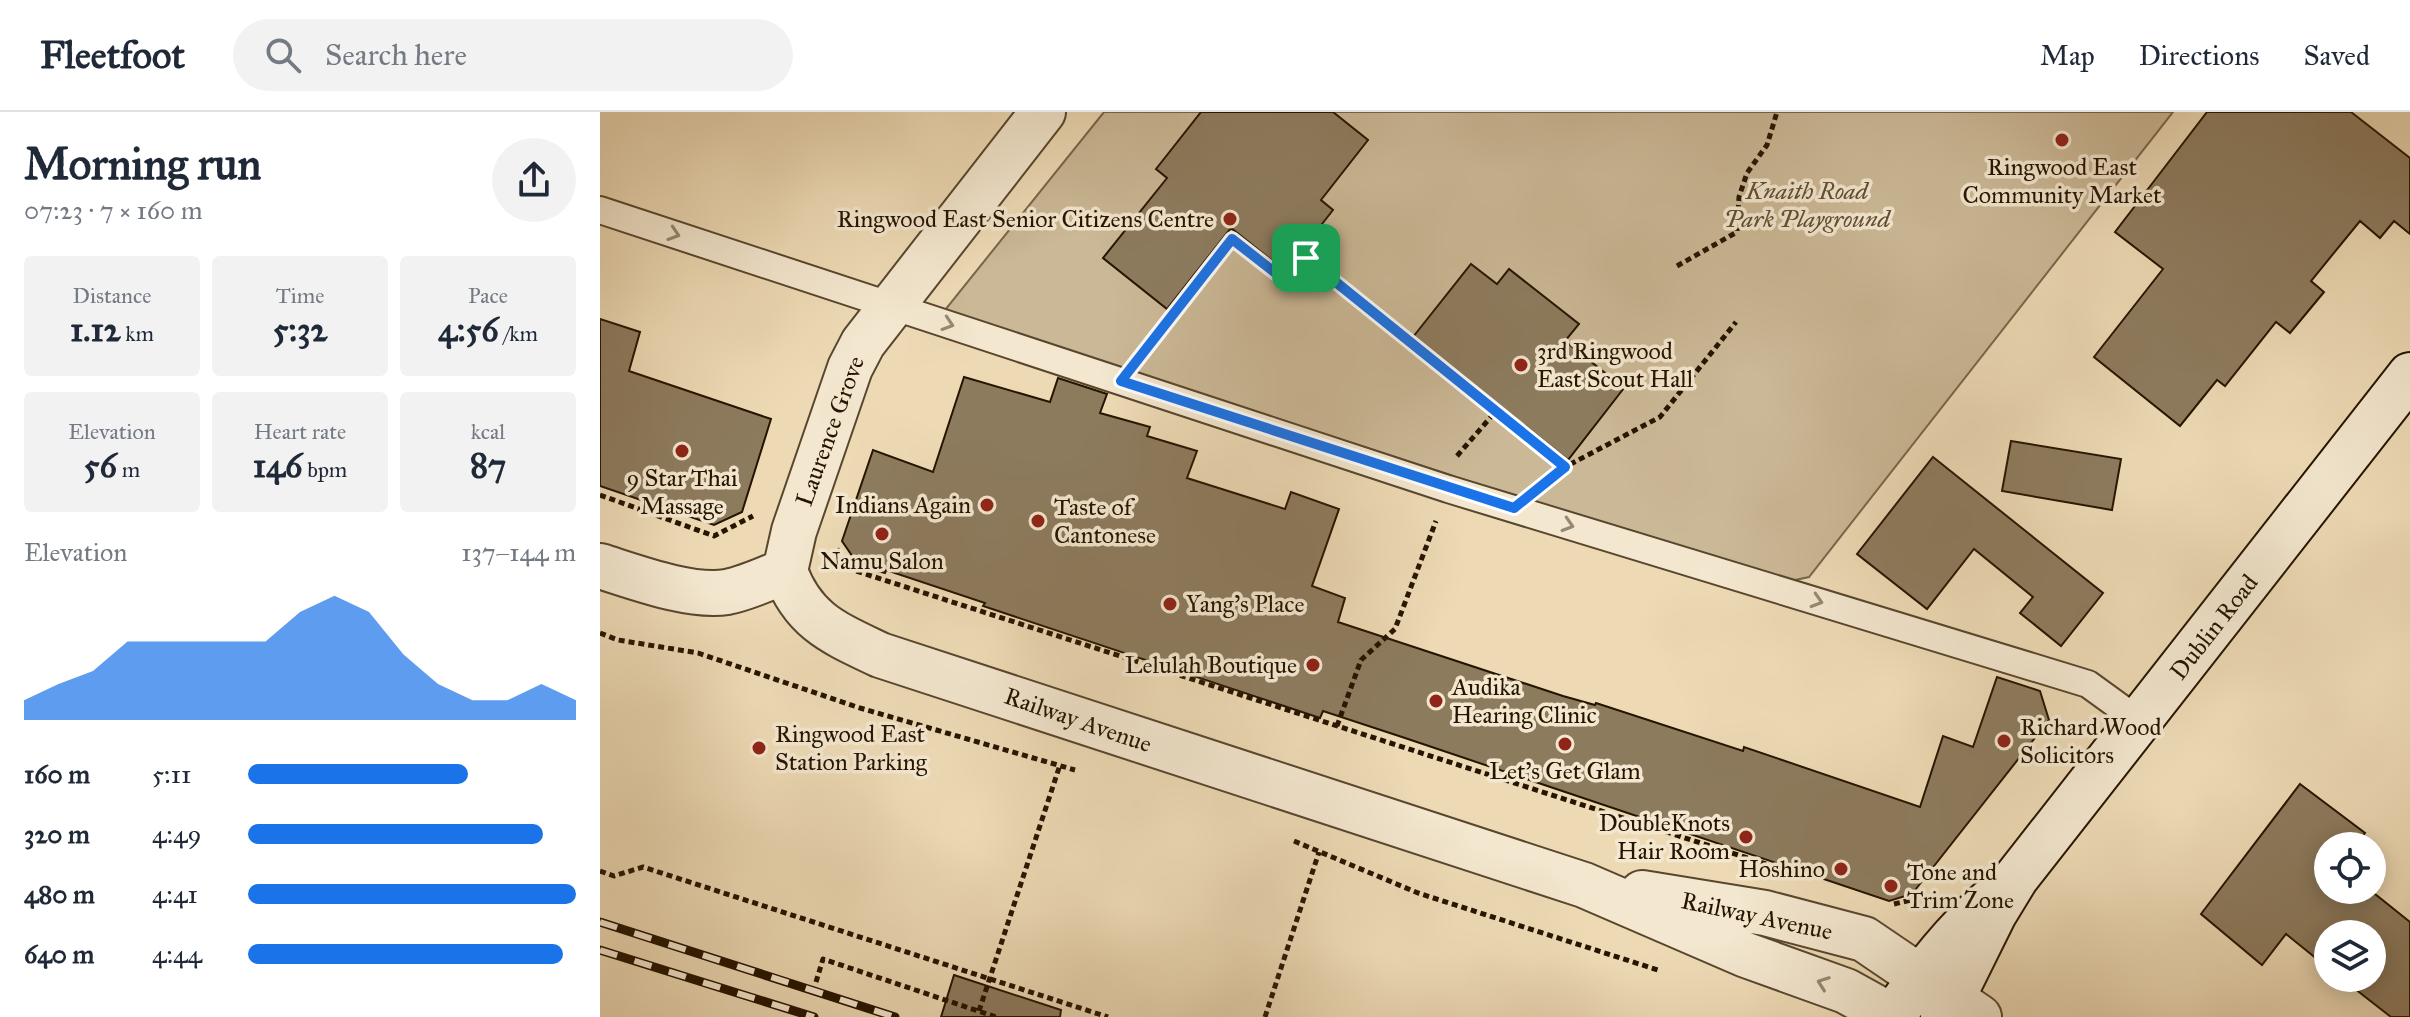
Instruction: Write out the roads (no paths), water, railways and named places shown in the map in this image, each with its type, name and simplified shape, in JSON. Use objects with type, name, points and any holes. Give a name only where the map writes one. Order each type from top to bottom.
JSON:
[{"type":"street","name":"Laurence Grove","points":[[785,571],[794,531],[850,368],[891,304],[1043,112]]},
{"type":"street","name":"Dublin Road","points":[[1893,1017],[1949,1002],[1961,926],[2016,878],[2410,375]]},
{"type":"street","points":[[600,566],[638,578],[712,593],[750,585],[785,571]]},
{"type":"street","name":"Railway Avenue","points":[[785,571],[794,596],[814,618],[840,636],[880,655],[1584,885],[1746,955],[1846,991],[1893,1017]]},
{"type":"street","name":"Railway Avenue","points":[[1584,885],[1739,908],[1864,939],[1949,1002]]},
{"type":"lane","points":[[600,210],[1448,489],[2088,684],[2139,721]]},
{"type":"railway","points":[[600,922],[895,1017]]},
{"type":"railway","points":[[600,950],[814,1017]]},
{"type":"place","name":"Ringwood East Community Market","points":[[2062,140]]},
{"type":"place","name":"Ringwood East Senior Citizens Centre","points":[[1230,219]]},
{"type":"place","name":"3rd Ringwood East Scout Hall","points":[[1521,365]]},
{"type":"place","name":"9 Star Thai Massage","points":[[682,451]]},
{"type":"place","name":"Indians Again","points":[[987,505]]},
{"type":"place","name":"Taste of Cantonese","points":[[1038,521]]},
{"type":"place","name":"Namu Salon","points":[[882,534]]},
{"type":"place","name":"Yang's Place","points":[[1170,604]]},
{"type":"place","name":"Lelulah Boutique","points":[[1313,665]]},
{"type":"place","name":"Audika Hearing Clinic","points":[[1436,701]]},
{"type":"place","name":"Richard Wood Solicitors","points":[[2004,741]]},
{"type":"place","name":"Let's Get Glam","points":[[1565,744]]},
{"type":"place","name":"Ringwood East Station Parking","points":[[759,748]]},
{"type":"place","name":"DoubleKnots Hair Room","points":[[1746,837]]},
{"type":"place","name":"Hoshino","points":[[1841,869]]},
{"type":"place","name":"Tone and Trim Zone","points":[[1891,886]]},
{"type":"park label","name":"Knaith Road Park Playground","points":[[1807,205]]}]
